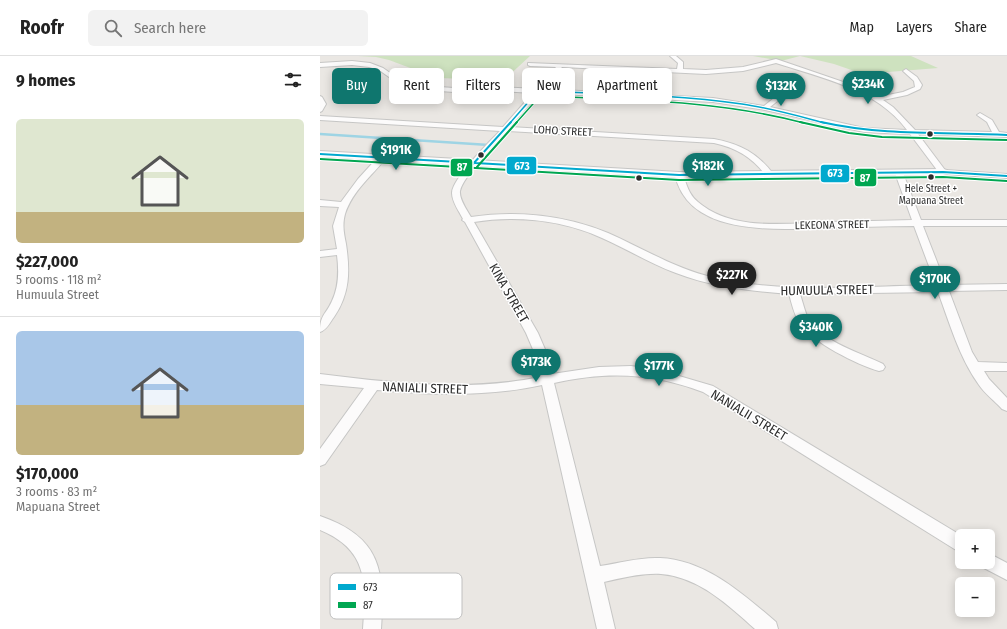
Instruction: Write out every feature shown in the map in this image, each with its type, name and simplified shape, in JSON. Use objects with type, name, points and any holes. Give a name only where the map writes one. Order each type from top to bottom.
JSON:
[{"type":"street","points":[[673,56],[681,63],[680,71]]},
{"type":"street","points":[[530,64],[680,71],[733,71],[776,61],[847,85],[877,99],[897,114],[913,132],[943,172]]},
{"type":"street","points":[[320,64],[352,63],[370,65],[382,69],[401,83],[420,88],[522,91]]},
{"type":"street","points":[[877,99],[905,94],[918,88],[918,81],[906,71]]},
{"type":"street","points":[[575,93],[729,102],[765,108],[848,127],[883,132],[997,134],[1007,136]]},
{"type":"street","points":[[765,108],[777,99],[777,95]]},
{"type":"street","points":[[320,98],[323,104],[320,110]]},
{"type":"street","name":"KINA STREET","points":[[526,104],[473,164],[463,177],[456,192],[459,206],[532,333],[541,354],[595,575],[606,629]]},
{"type":"street","points":[[980,115],[990,120],[997,134]]},
{"type":"street","name":"LOHO STREET","points":[[320,118],[714,140],[735,146],[750,153],[761,162],[770,175]]},
{"type":"street","points":[[320,154],[679,175],[943,172],[1007,176]]},
{"type":"street","points":[[320,328],[337,303],[343,287],[345,267],[338,226],[339,218],[344,205],[356,185],[382,158]]},
{"type":"street","points":[[899,173],[966,352],[984,382],[1007,406]]},
{"type":"street","name":"LEKEONA STREET","points":[[679,175],[683,191],[696,205],[713,214],[741,223],[780,226],[968,222],[1007,223]]},
{"type":"street","points":[[320,203],[344,205]]},
{"type":"street","name":"HUMUULA STREET","points":[[467,220],[506,216],[544,219],[562,223],[604,236],[670,267],[692,275],[762,290],[794,291],[1007,287]]},
{"type":"street","points":[[320,254],[342,250]]},
{"type":"street","points":[[794,291],[805,323],[813,332],[826,341],[879,367]]},
{"type":"street","points":[[974,366],[1007,367]]},
{"type":"street","name":"NANIALII STREET","points":[[320,379],[373,386],[492,389],[582,373],[628,370],[669,376],[701,387],[788,438],[955,541]]},
{"type":"street","points":[[320,460],[373,386]]},
{"type":"street","points":[[320,523],[347,536],[361,553],[371,573]]},
{"type":"street","points":[[995,565],[1007,572]]},
{"type":"street","points":[[595,575],[661,566],[682,570],[698,575],[711,582],[769,629]]},
{"type":"street","points":[[372,619],[372,629]]},
{"type":"green space","points":[[358,56],[530,56],[514,71],[514,68],[452,68],[452,78],[444,78],[444,68],[410,68],[376,57]]},
{"type":"green space","points":[[753,56],[800,56],[781,61]]},
{"type":"green space","points":[[800,56],[911,56],[938,68],[863,74],[834,64]]},
{"type":"waterway","points":[[320,134],[489,145]]},
{"type":"transit line","name":"673","points":[[473,164],[538,91],[692,98],[743,104],[834,125],[883,132],[1007,135]]},
{"type":"transit line","name":"87","points":[[477,167],[540,96],[693,103],[743,109],[834,130],[882,137],[1007,140]]},
{"type":"transit line","name":"673","points":[[320,154],[679,175],[943,172],[1007,176]]},
{"type":"transit line","name":"87","points":[[320,159],[679,180],[943,177],[1007,181]]},
{"type":"place","name":"Hele Street + Mapuana Street","points":[[931,177]]}]
